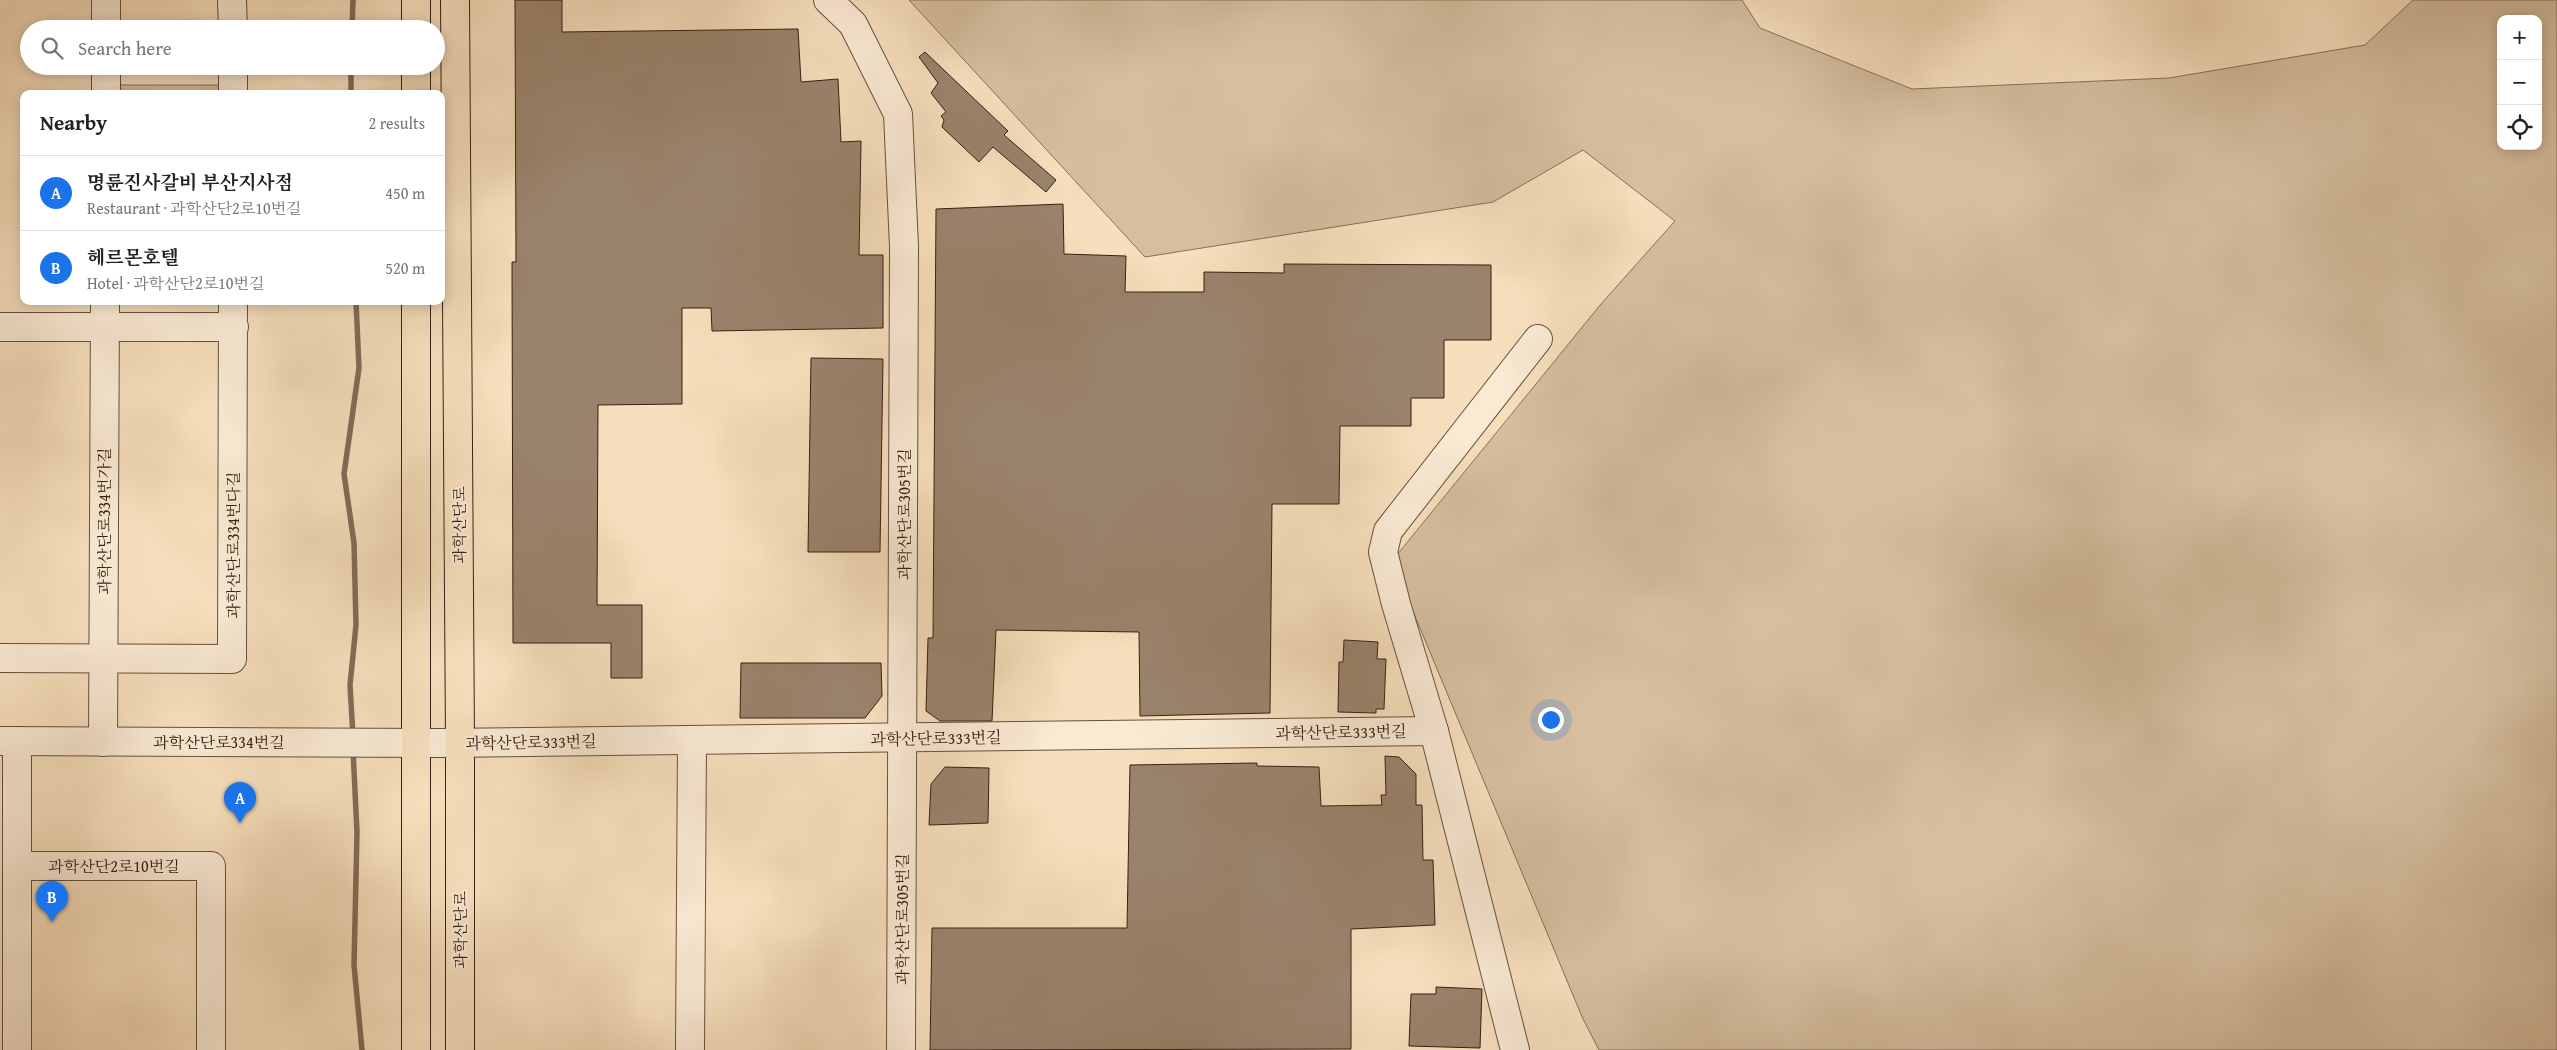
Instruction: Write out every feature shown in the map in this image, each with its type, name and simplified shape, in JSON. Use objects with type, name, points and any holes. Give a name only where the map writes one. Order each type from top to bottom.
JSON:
[{"type":"main road","points":[[416,0],[416,20]]},
{"type":"main road","name":"과학산단로","points":[[416,1050],[438,743],[455,0]]},
{"type":"main road","points":[[416,75],[416,90]]},
{"type":"main road","name":"과학산단로","points":[[416,305],[438,743],[460,1050]]},
{"type":"street","points":[[106,0],[106,20]]},
{"type":"street","points":[[232,0],[233,20]]},
{"type":"street","name":"과학산단로305번길","points":[[828,0],[853,24],[898,114],[904,247],[901,1050]]},
{"type":"street","points":[[106,75],[106,90]]},
{"type":"street","points":[[233,75],[233,90]]},
{"type":"street","points":[[0,327],[105,314],[234,314]]},
{"type":"street","name":"과학산단로334번가길","points":[[103,742],[105,314]]},
{"type":"street","name":"과학산단로334번다길","points":[[103,659],[232,659],[234,314]]},
{"type":"street","name":"과학산단로333번길","points":[[1514,1050],[1434,731],[1396,604],[1383,552],[1388,531],[1538,339]]},
{"type":"street","points":[[0,658],[103,659]]},
{"type":"street","name":"과학산단로333번길","points":[[438,743],[1434,731]]},
{"type":"street","points":[[690,1050],[692,740]]},
{"type":"street","points":[[8,741],[17,866],[16,1050]]},
{"type":"street","name":"과학산단로334번길","points":[[8,741],[438,743]]},
{"type":"street","name":"과학산단2로10번길","points":[[17,866],[211,866],[211,1050]]},
{"type":"shaded area","points":[[909,0],[1742,0],[1760,28],[1912,89],[2169,78],[2365,45],[2413,0],[2557,0],[2557,1050],[1599,1050],[1583,1019],[1392,561],[1601,304],[1675,221],[1583,150],[1493,202],[1145,257]]},
{"type":"shaded area","points":[[106,85],[233,85],[233,90],[106,90]]},
{"type":"building","points":[[515,0],[562,0],[562,32],[798,29],[801,82],[838,79],[841,142],[861,141],[859,255],[883,255],[883,328],[712,331],[711,308],[682,308],[682,404],[598,405],[597,605],[642,605],[642,678],[611,678],[611,643],[513,643],[512,262],[516,262]]},
{"type":"building","points":[[925,52],[1008,131],[1004,135],[1056,180],[1046,192],[993,147],[979,162],[942,127],[944,120],[941,116],[946,112],[931,93],[938,83],[919,57]]},
{"type":"building","points":[[1063,204],[1064,254],[1126,256],[1125,292],[1204,292],[1204,272],[1284,273],[1284,264],[1491,265],[1491,340],[1444,340],[1444,398],[1411,398],[1411,426],[1340,426],[1339,504],[1272,504],[1270,713],[1140,716],[1139,632],[996,630],[992,721],[940,721],[926,711],[928,638],[933,638],[936,209]]},
{"type":"building","points":[[811,358],[883,359],[880,552],[808,552]]},
{"type":"building","points":[[1344,640],[1378,642],[1377,659],[1386,659],[1384,709],[1376,709],[1376,713],[1338,712],[1339,662],[1343,662]]},
{"type":"building","points":[[741,663],[881,663],[882,696],[865,718],[740,718]]},
{"type":"building","points":[[1385,756],[1399,757],[1416,774],[1416,805],[1422,805],[1423,860],[1433,860],[1435,925],[1351,929],[1351,1049],[930,1050],[932,928],[1127,928],[1130,765],[1257,763],[1257,766],[1319,767],[1321,806],[1382,805],[1381,795],[1386,795]]},
{"type":"building","points":[[945,767],[989,768],[988,823],[929,825],[931,784]]},
{"type":"building","points":[[1436,987],[1482,989],[1480,1048],[1409,1046],[1411,994],[1436,994]]},
{"type":"waterway","points":[[352,20],[353,0]]},
{"type":"waterway","points":[[351,75],[351,90]]},
{"type":"waterway","points":[[353,736],[350,685],[356,625],[354,543],[344,474],[359,368],[356,305]]},
{"type":"waterway","points":[[353,750],[357,832],[354,965],[362,1050]]},
{"type":"place","name":"명륜진사갈비 부산지사점","points":[[240,823]]},
{"type":"place","name":"헤르몬호텔","points":[[52,922]]}]
